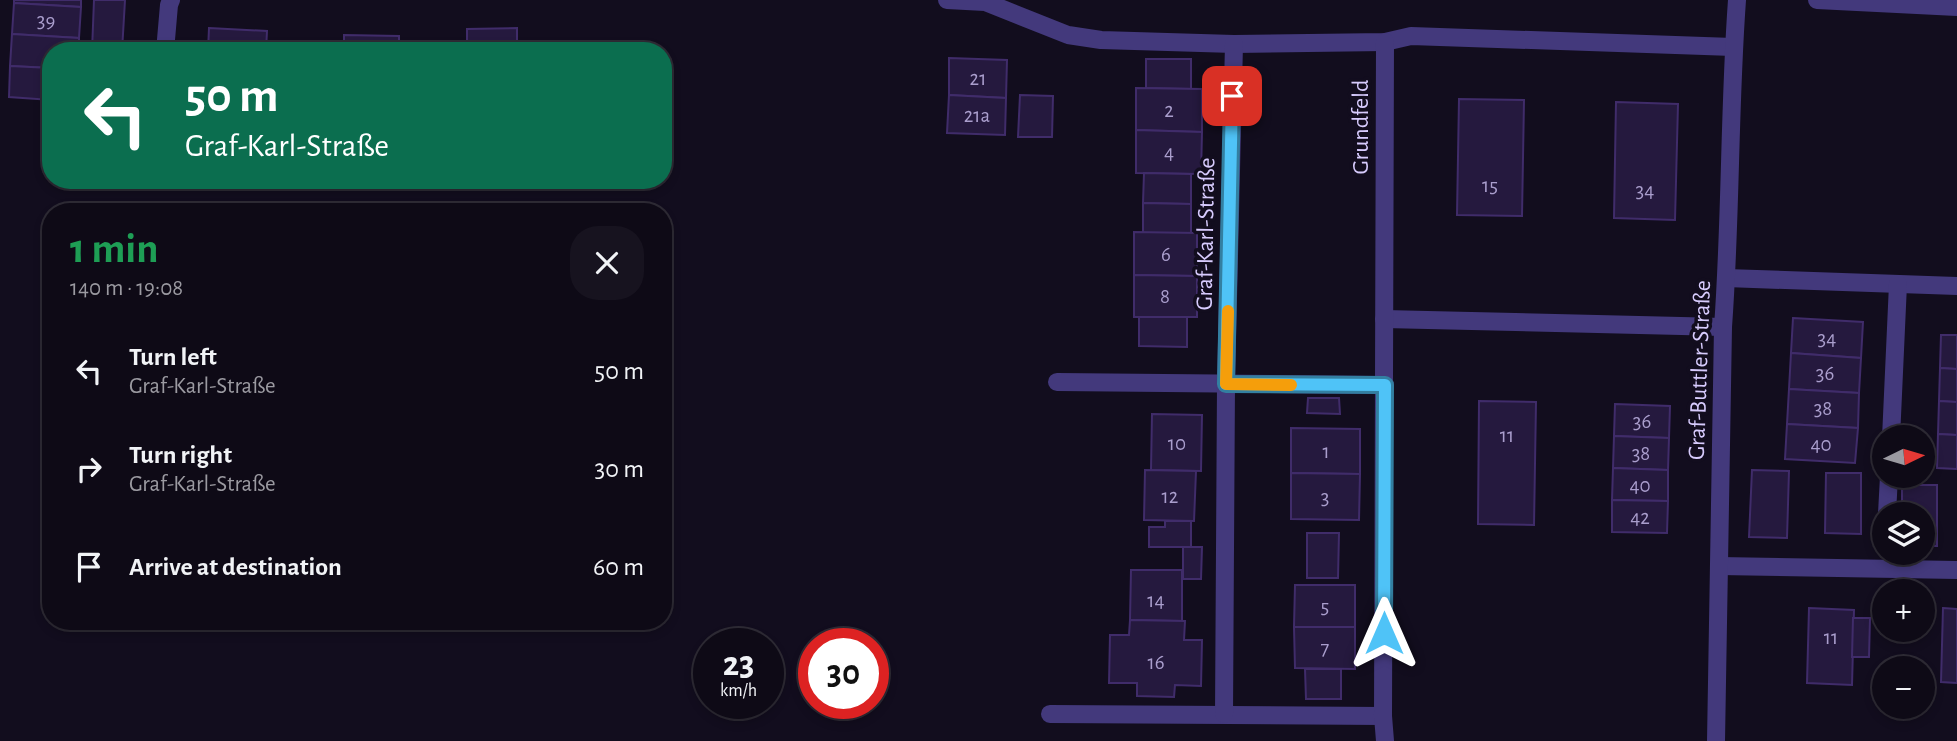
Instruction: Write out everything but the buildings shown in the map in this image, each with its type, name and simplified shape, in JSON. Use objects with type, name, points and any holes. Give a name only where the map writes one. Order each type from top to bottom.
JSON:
[{"type":"street","points":[[166,42],[171,0]]},
{"type":"street","points":[[947,0],[985,2],[1068,35],[1101,40],[1234,44],[1385,42],[1411,36],[1733,47]]},
{"type":"street","name":"Graf-Buttler-Straße","points":[[1716,741],[1723,327],[1737,0]]},
{"type":"street","points":[[1817,0],[1957,7]]},
{"type":"street","name":"Grundfeld","points":[[1384,319],[1385,42]]},
{"type":"street","name":"Graf-Karl-Straße","points":[[1224,714],[1226,384],[1234,44]]},
{"type":"street","points":[[1727,278],[1957,286]]},
{"type":"street","points":[[1892,425],[1898,284]]},
{"type":"street","points":[[1385,741],[1384,319],[1723,327]]},
{"type":"street","points":[[1057,382],[1385,385]]},
{"type":"street","points":[[1719,566],[1872,561]]},
{"type":"street","points":[[1917,565],[1957,570]]},
{"type":"street","points":[[1051,714],[1383,716]]},
{"type":"slow traffic","points":[[1228,311],[1226,384],[1291,385]]},
{"type":"route","points":[[1232,96],[1226,384],[1385,385],[1384,633]]}]
